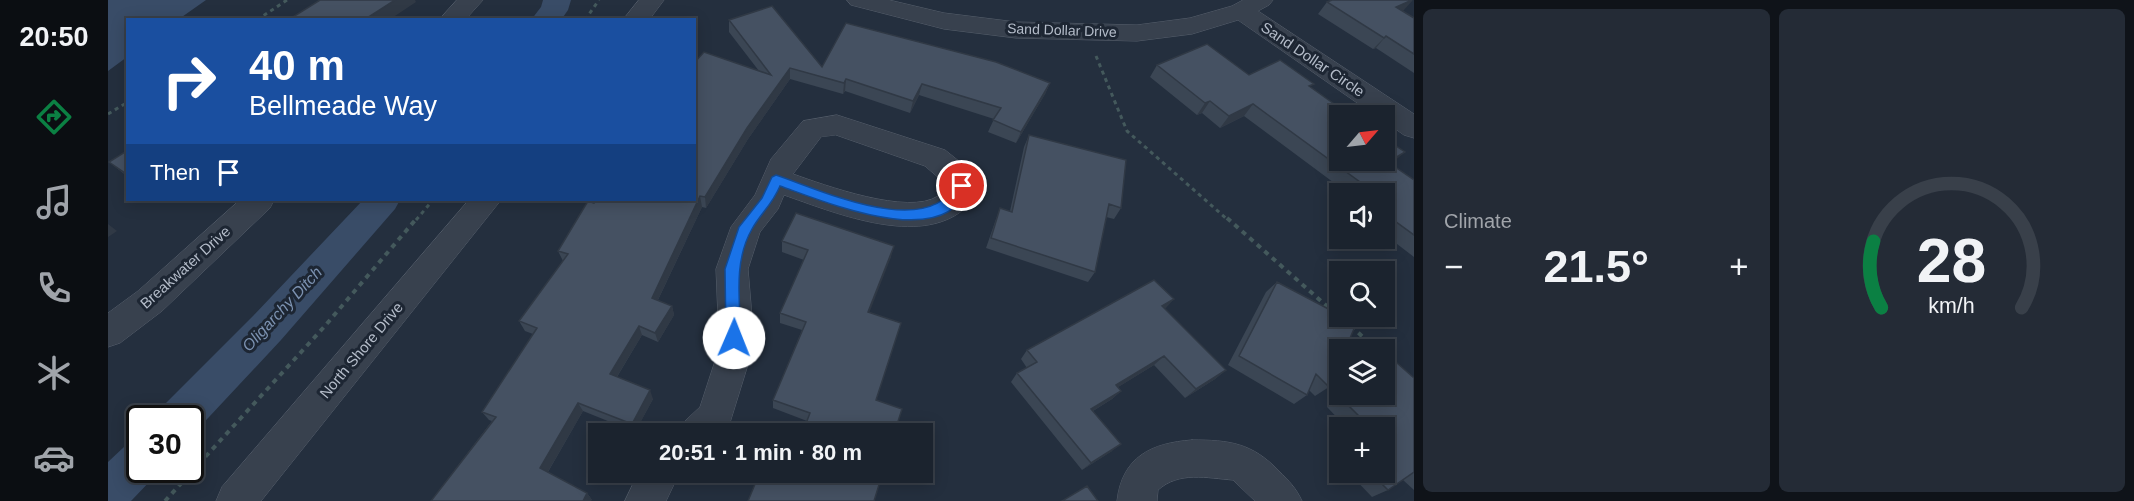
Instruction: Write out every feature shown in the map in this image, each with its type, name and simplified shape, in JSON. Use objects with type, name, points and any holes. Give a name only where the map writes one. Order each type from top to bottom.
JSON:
[{"type":"street","points":[[453,18],[471,0]]},
{"type":"street","points":[[638,18],[652,0]]},
{"type":"street","name":"Sand Dollar Drive","points":[[859,0],[944,21],[1016,30],[1137,33],[1192,26],[1251,5]]},
{"type":"street","name":"Sand Dollar Circle","points":[[1251,5],[1414,128]]},
{"type":"street","points":[[709,423],[715,417],[733,358],[735,317],[732,269],[746,227],[767,201],[781,167],[813,128],[837,125],[935,158],[955,174],[962,186],[958,196],[943,208],[923,214],[898,215],[862,209],[776,180]]},
{"type":"street","name":"Breakwater Drive","points":[[108,332],[150,301],[258,201]]},
{"type":"street","name":"North Shore Drive","points":[[236,501],[485,201]]},
{"type":"street","points":[[1137,501],[1137,489],[1150,470],[1176,458],[1199,457],[1241,463],[1282,501]]},
{"type":"street","points":[[645,501],[655,483]]},
{"type":"path","points":[[260,18],[287,0]]},
{"type":"path","points":[[586,18],[599,0]]},
{"type":"path","points":[[1096,56],[1126,131],[1329,308]]},
{"type":"path","points":[[108,114],[126,103]]},
{"type":"path","points":[[165,501],[324,327],[432,201]]},
{"type":"path","points":[[1351,327],[1365,339]]},
{"type":"path","points":[[1395,366],[1399,369]]},
{"type":"water","points":[[108,0],[206,0],[180,18],[126,18],[126,58],[108,71]]},
{"type":"building","points":[[320,0],[395,0],[367,18],[291,18]]},
{"type":"building","points":[[1332,0],[1412,0],[1396,7],[1414,18],[1414,54],[1327,2]]},
{"type":"building","points":[[772,6],[822,67],[846,23],[996,62],[1050,83],[1021,132],[993,120],[1001,108],[922,84],[913,101],[846,79],[844,83],[790,68],[747,128],[705,197],[700,196],[652,298],[672,306],[655,333],[639,326],[610,374],[650,390],[633,423],[578,403],[540,468],[587,493],[583,501],[431,501],[496,417],[482,412],[537,328],[519,321],[568,254],[558,251],[588,201],[594,203],[595,201],[696,201],[696,61],[704,52],[771,75],[729,20]]},
{"type":"building","points":[[1207,44],[1249,75],[1280,60],[1314,84],[1309,86],[1336,105],[1329,105],[1329,159],[1253,104],[1229,116],[1210,101],[1205,103],[1157,65]]},
{"type":"building","points":[[1029,135],[1126,160],[1121,208],[1109,204],[1095,272],[991,238],[1000,208],[1012,212]]},
{"type":"building","points":[[1395,145],[1405,152],[1395,158]]},
{"type":"building","points":[[126,151],[126,174],[109,162]]},
{"type":"building","points":[[1395,167],[1414,180],[1414,235],[1395,221],[1395,183],[1361,183],[1345,171],[1395,171]]},
{"type":"building","points":[[796,213],[894,246],[868,312],[901,323],[876,400],[902,409],[898,423],[806,423],[810,413],[773,400],[806,322],[780,313],[808,250],[782,241]]},
{"type":"building","points":[[1154,280],[1174,299],[1162,306],[1226,370],[1196,389],[1164,356],[1116,385],[1121,391],[1091,409],[1121,444],[1091,463],[1017,373],[1037,362],[1027,350]]},
{"type":"building","points":[[1277,282],[1329,309],[1329,327],[1355,327],[1350,339],[1329,339],[1329,387],[1316,374],[1307,395],[1239,356]]},
{"type":"building","points":[[1397,363],[1414,378],[1414,472],[1388,490],[1381,483],[1395,483],[1395,417],[1360,417],[1348,405],[1395,405],[1395,364]]},
{"type":"building","points":[[755,483],[880,483],[874,501],[748,501]]},
{"type":"building","points":[[1087,486],[1098,501],[1062,501]]},
{"type":"waterway","name":"Oligarchy Ditch","points":[[547,18],[554,10],[557,0]]},
{"type":"waterway","name":"Oligarchy Ditch","points":[[193,405],[267,328],[382,201]]},
{"type":"waterway","name":"Oligarchy Ditch","points":[[108,493],[126,475]]},
{"type":"route","points":[[734,338],[732,269],[746,227],[767,201],[776,180],[862,209],[898,215],[923,214],[943,208],[958,196],[962,186]]}]
